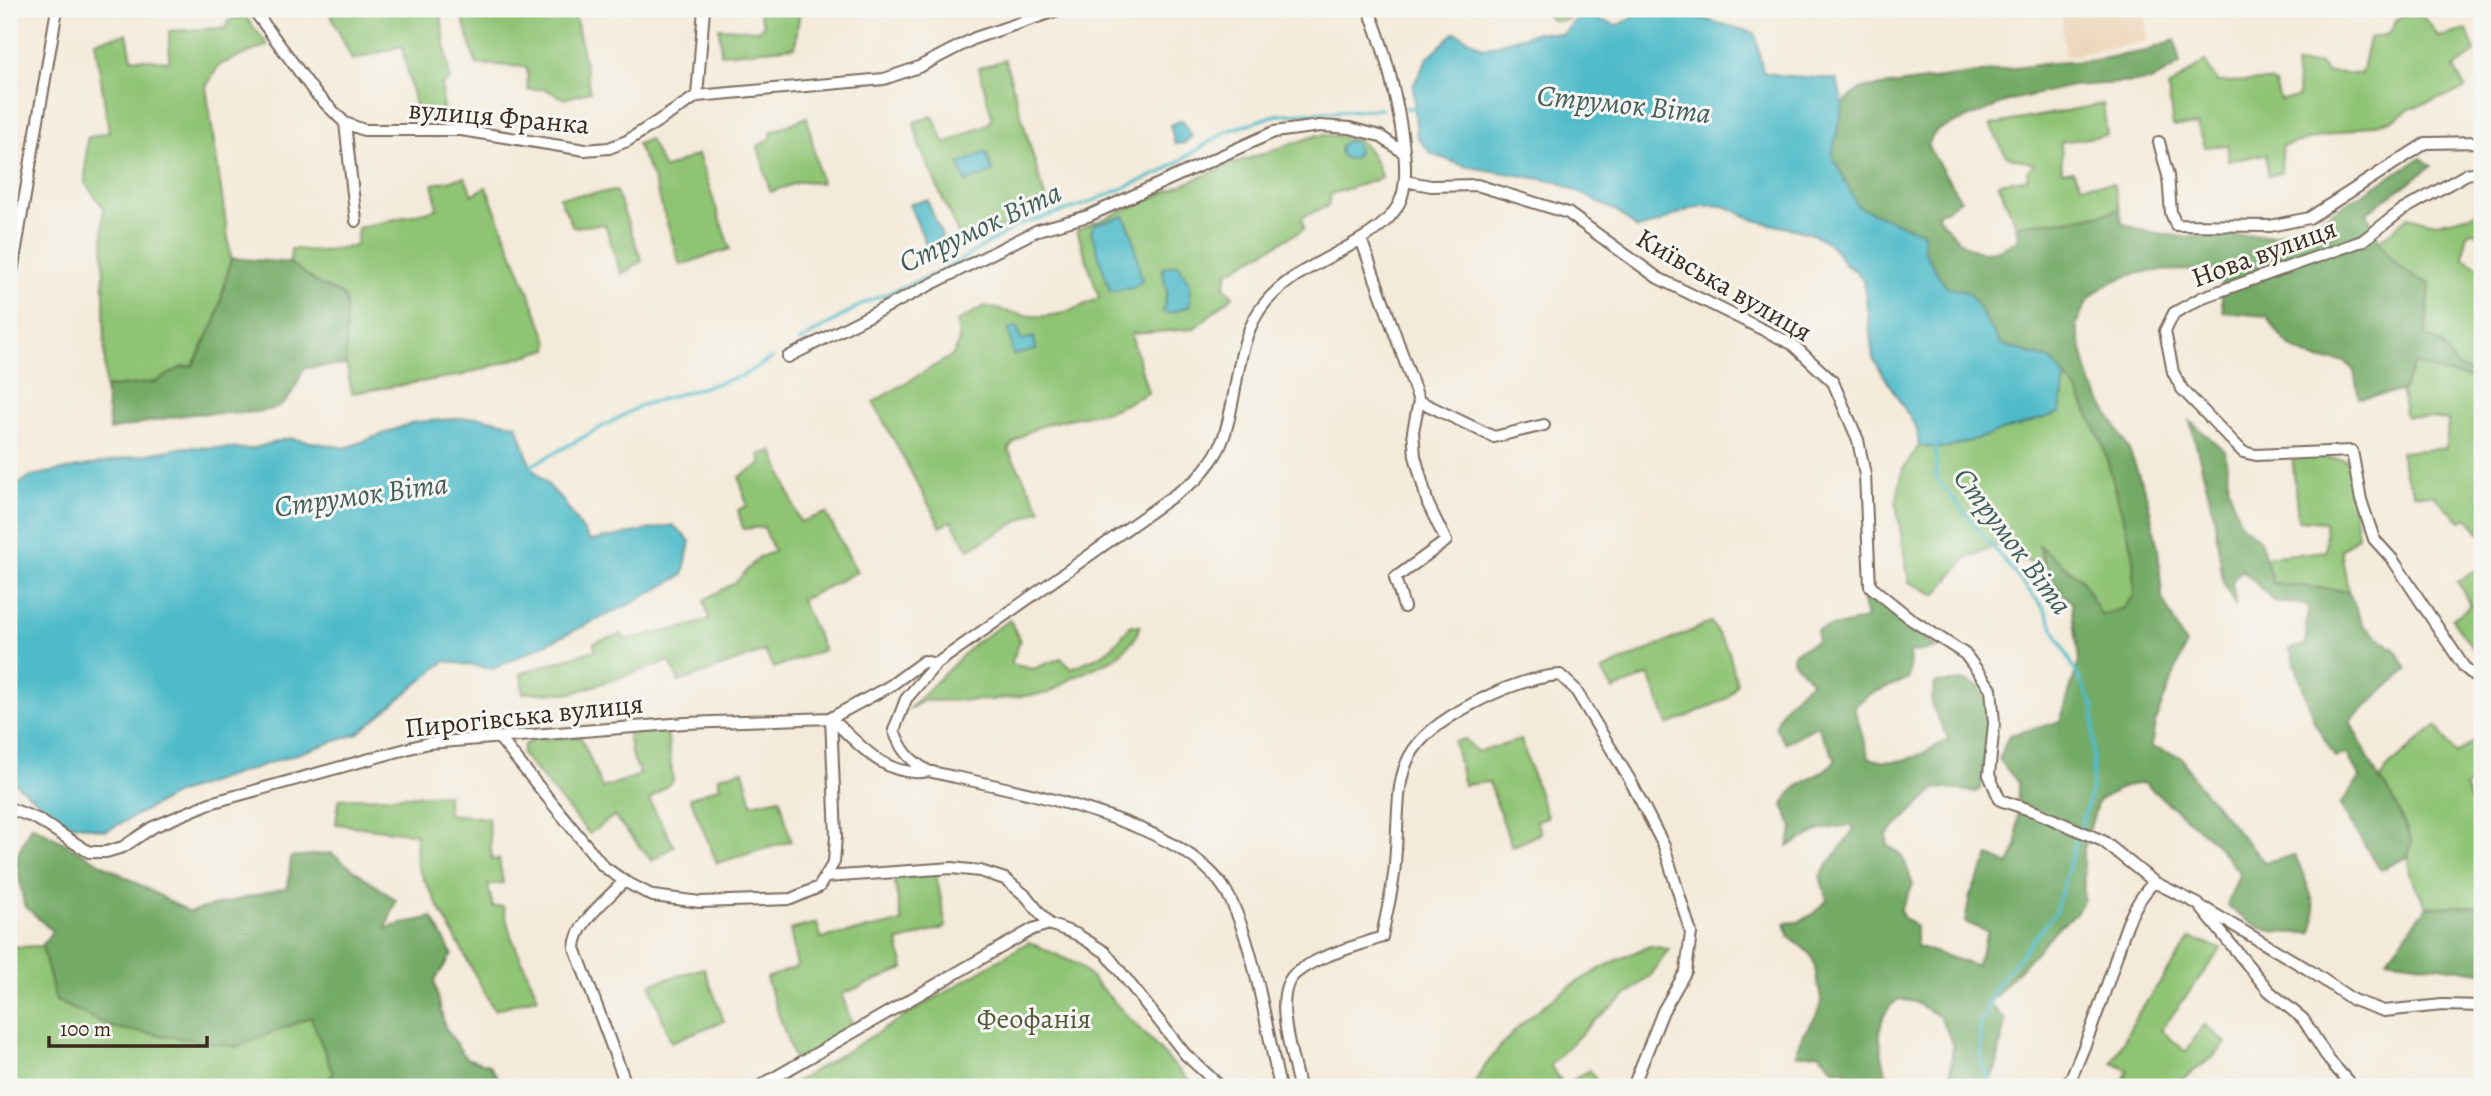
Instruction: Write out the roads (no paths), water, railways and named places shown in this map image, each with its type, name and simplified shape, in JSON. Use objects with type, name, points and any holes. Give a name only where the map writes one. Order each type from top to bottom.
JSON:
[{"type":"street","points":[[9,289],[57,9]]},
{"type":"street","points":[[253,9],[315,93],[345,122],[356,222]]},
{"type":"street","points":[[697,96],[704,9]]},
{"type":"street","name":"вулиця Франка","points":[[345,122],[364,130],[461,130],[585,150],[609,148],[627,141],[697,96],[884,79],[919,67],[975,38],[1062,9]]},
{"type":"street","points":[[1280,1087],[1241,929],[1226,891],[1198,860],[1133,825],[1051,799],[928,771],[913,763],[901,750],[894,730],[905,699],[936,664],[1197,479],[1214,459],[1223,439],[1250,328],[1260,310],[1273,295],[1296,277],[1361,239],[1391,215],[1401,197],[1405,181],[1404,153],[1392,86],[1368,9]]},
{"type":"street","points":[[788,357],[1038,230],[1087,216],[1274,132],[1320,125],[1350,128],[1380,136],[1404,153]]},
{"type":"street","points":[[2159,142],[2168,176],[2171,213],[2176,225],[2270,226],[2309,218],[2319,213],[2426,143],[2482,142]]},
{"type":"street","name":"Нова вулиця","points":[[2482,171],[2467,174],[2400,211],[2362,241],[2203,297],[2174,313],[2165,331],[2173,372],[2182,390],[2243,452],[2256,456],[2352,451],[2361,500],[2375,539],[2393,560],[2464,667],[2482,682]]},
{"type":"street","name":"Київська вулиця","points":[[1405,181],[1431,186],[1477,185],[1568,213],[1658,278],[1791,344],[1833,382],[1858,440],[1865,475],[1870,586],[1912,620],[1965,654],[1991,689],[1994,723],[1989,775],[2000,800],[2104,841],[2154,882],[2198,904],[2269,991],[2304,1019],[2329,1060],[2353,1087]]},
{"type":"street","points":[[1361,239],[1419,401],[1413,431],[1415,456],[1428,504],[1446,541],[1395,578],[1404,607]]},
{"type":"street","points":[[1419,401],[1494,437],[1544,425]]},
{"type":"street","points":[[831,718],[890,686],[924,661],[936,664]]},
{"type":"street","points":[[1300,1087],[1283,1011],[1286,988],[1294,974],[1303,969],[1382,937],[1395,866],[1399,779],[1411,751],[1443,720],[1488,696],[1539,676],[1560,675],[1575,689],[1630,780],[1664,846],[1691,933],[1686,971],[1662,1011],[1636,1079],[1637,1087]]},
{"type":"street","points":[[831,718],[880,763],[909,775],[928,771]]},
{"type":"street","points":[[501,740],[603,866],[653,897],[700,902],[791,899],[819,887],[834,862],[836,836],[831,718]]},
{"type":"street","name":"Пирогівська вулиця","points":[[9,808],[37,819],[89,852],[106,852],[123,847],[153,827],[210,803],[428,743],[501,740],[685,723],[831,718]]},
{"type":"street","points":[[826,877],[952,868],[980,871],[1005,878],[1026,896],[1049,924],[1076,934],[1105,952],[1185,1054],[1221,1087]]},
{"type":"street","points":[[624,881],[581,927],[575,937],[575,948],[628,1087]]},
{"type":"street","points":[[2067,1087],[2104,994],[2127,919],[2154,882]]},
{"type":"street","points":[[2198,904],[2309,970],[2353,1000],[2384,1012],[2442,1006],[2482,1006]]},
{"type":"street","points":[[758,1087],[1033,929],[1049,924]]},
{"type":"water","points":[[1646,9],[1667,9],[1755,33],[1763,72],[1837,80],[1843,104],[1832,155],[1858,207],[1923,233],[1924,251],[1945,286],[1969,293],[2000,344],[2051,360],[2065,377],[2060,413],[1947,448],[1919,446],[1917,429],[1873,358],[1864,282],[1855,270],[1845,265],[1827,242],[1817,236],[1767,223],[1720,206],[1695,208],[1637,229],[1620,213],[1558,182],[1464,166],[1432,154],[1417,137],[1413,86],[1428,57],[1455,32],[1484,48],[1538,32],[1563,34],[1577,18],[1592,18],[1618,25]]},
{"type":"water","points":[[1182,120],[1192,136],[1184,143],[1175,144],[1170,125]]},
{"type":"water","points":[[1349,141],[1355,144],[1358,150],[1355,156],[1349,159],[1343,156],[1340,150],[1343,144]]},
{"type":"water","points":[[986,152],[993,172],[966,182],[959,164]]},
{"type":"water","points":[[927,200],[942,236],[934,247],[926,244],[909,204]]},
{"type":"water","points":[[1124,216],[1132,233],[1142,281],[1133,288],[1110,291],[1091,231],[1095,224]]},
{"type":"water","points":[[1178,264],[1190,284],[1190,306],[1170,313],[1163,312],[1167,291],[1162,268]]},
{"type":"water","points":[[1017,327],[1021,340],[1034,337],[1036,350],[1013,355],[1009,329]]},
{"type":"water","points":[[479,417],[517,425],[531,467],[563,501],[590,541],[673,525],[690,541],[683,575],[630,604],[493,669],[445,661],[357,734],[176,794],[106,831],[65,822],[16,784],[9,774],[9,491],[31,476],[185,447],[251,449],[289,438],[346,448],[414,422]]},
{"type":"waterway","name":"Струмок Віта","points":[[1405,108],[1418,108]]},
{"type":"waterway","name":"Струмок Віта","points":[[800,341],[864,303],[940,272],[1018,225],[1083,205],[1162,172],[1227,131],[1276,115],[1381,109]]},
{"type":"waterway","name":"Струмок Віта","points":[[527,468],[642,405],[742,376],[772,358]]},
{"type":"waterway","name":"Струмок Віта","points":[[1936,444],[1936,478],[2044,609],[2094,708],[2092,789],[2055,913],[1996,985],[1980,1026],[1982,1063],[1993,1087]]},
{"type":"park label","name":"Феофанія","points":[[1034,1019]]}]
